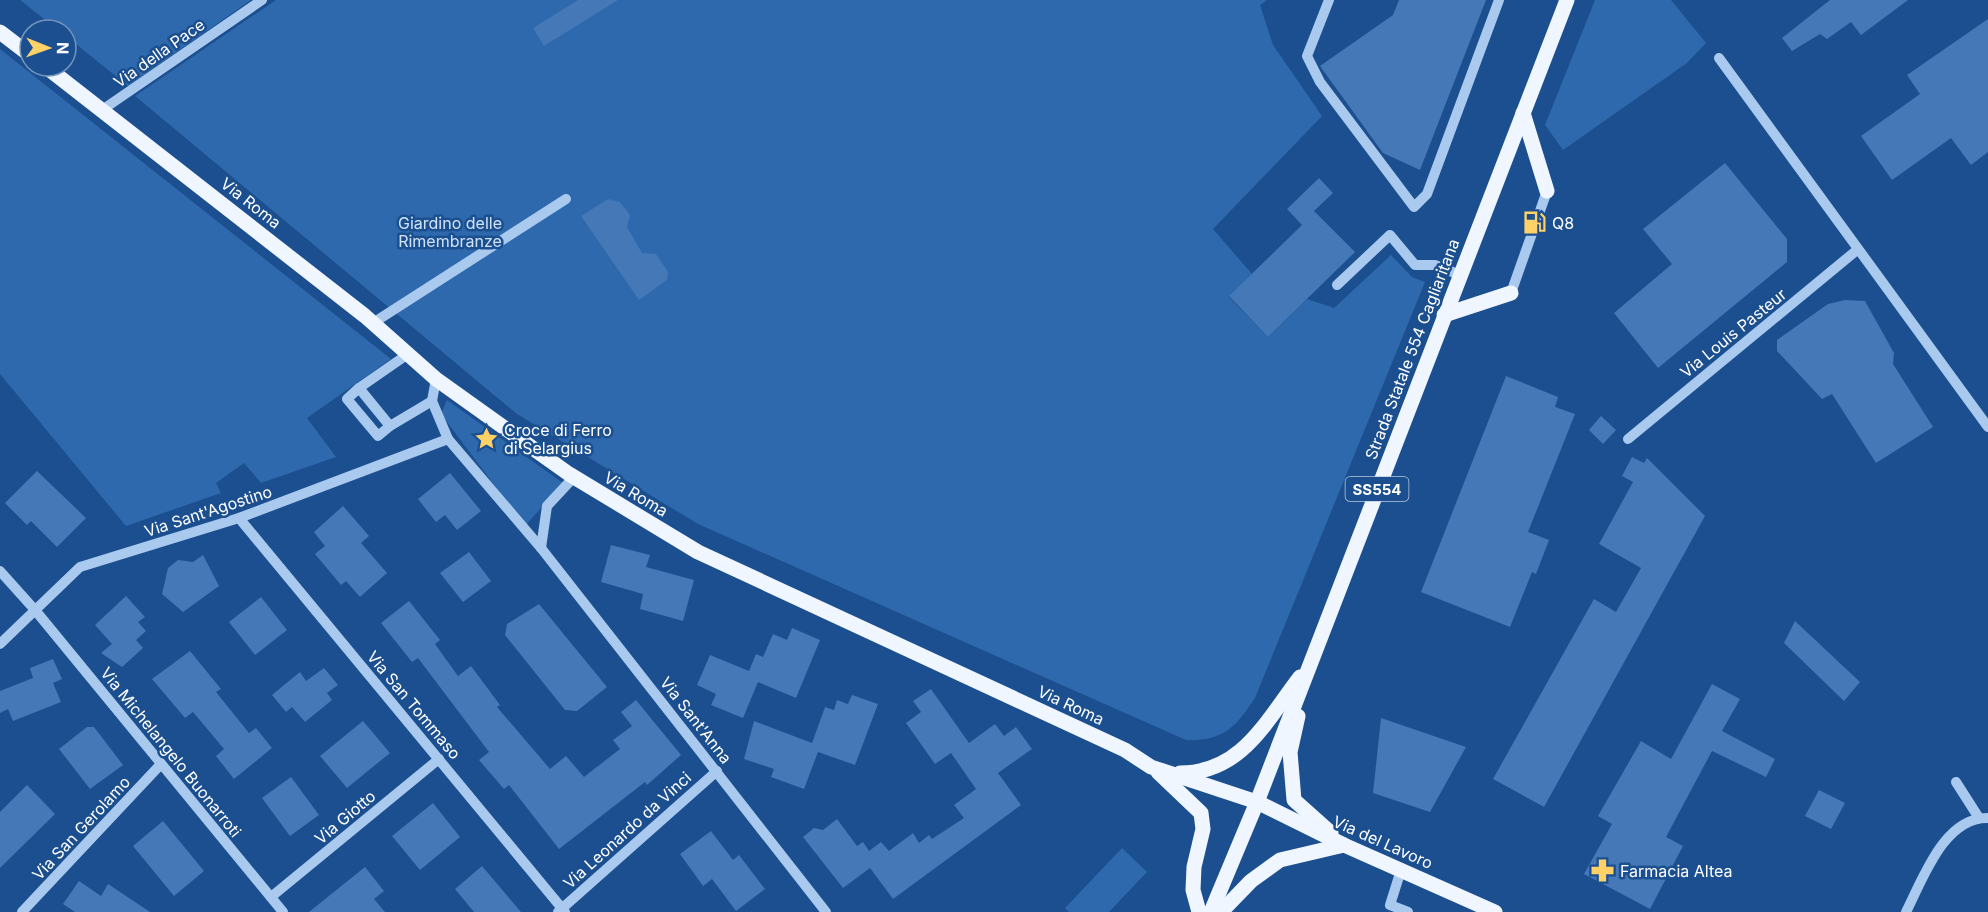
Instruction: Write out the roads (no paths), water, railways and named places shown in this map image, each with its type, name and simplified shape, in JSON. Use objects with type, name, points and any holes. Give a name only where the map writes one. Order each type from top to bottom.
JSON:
[{"type":"main road","name":"Strada Statale 554 Cagliaritana","points":[[1211,912],[1257,802],[1567,0]]},
{"type":"main road","points":[[0,32],[18,46]]},
{"type":"main road","name":"Via Roma","points":[[61,78],[373,323],[436,379],[574,477],[698,552],[1125,750],[1151,767],[1257,802]]},
{"type":"main road","points":[[1523,113],[1547,191]]},
{"type":"main road","points":[[1444,315],[1511,293]]},
{"type":"main road","points":[[1151,767],[1179,773],[1199,773],[1230,761],[1254,738],[1310,662]]},
{"type":"main road","points":[[1310,662],[1290,752],[1294,800],[1344,845]]},
{"type":"main road","points":[[1151,767],[1201,813],[1203,829],[1194,867],[1193,890],[1199,912]]},
{"type":"main road","name":"Via del Lavoro","points":[[1257,802],[1344,845],[1495,912]]},
{"type":"main road","points":[[1221,912],[1251,881],[1280,860],[1344,845]]},
{"type":"street","name":"Via della Pace","points":[[102,110],[262,0]]},
{"type":"street","points":[[1329,0],[1307,56],[1320,82],[1414,207],[1427,194],[1499,0]]},
{"type":"street","points":[[1719,58],[1988,427]]},
{"type":"street","points":[[1511,293],[1547,191]]},
{"type":"street","points":[[373,323],[566,199]]},
{"type":"street","points":[[1337,285],[1390,235],[1415,265],[1435,265],[1460,275]]},
{"type":"street","name":"Via Louis Pasteur","points":[[1628,439],[1857,250]]},
{"type":"street","points":[[408,354],[347,399],[378,436],[390,426],[432,401],[436,379]]},
{"type":"street","points":[[359,388],[390,426]]},
{"type":"street","name":"Via Sant'Anna","points":[[432,401],[448,439],[541,548],[826,912]]},
{"type":"street","name":"Via Sant'Agostino","points":[[0,644],[80,567],[239,518],[448,439]]},
{"type":"street","points":[[541,548],[548,506],[574,477]]},
{"type":"street","name":"Via San Tommaso","points":[[239,518],[439,759],[561,911]]},
{"type":"street","name":"Via Michelangelo Buonarroti","points":[[0,571],[35,610],[283,912]]},
{"type":"street","name":"Via Giotto","points":[[271,897],[439,759]]},
{"type":"street","name":"Via San Gerolamo","points":[[22,912],[161,764]]},
{"type":"street","name":"Via Leonardo da Vinci","points":[[561,911],[717,771]]},
{"type":"street","points":[[1906,912],[1937,854],[1960,825],[1984,818],[1956,782]]},
{"type":"street","points":[[1401,870],[1390,905],[1407,912]]},
{"type":"place","name":"Q8","points":[[1534,223]]},
{"type":"place","name":"Croce di Ferro di Selargius","points":[[486,439]]},
{"type":"place","name":"Farmacia Altea","points":[[1602,871]]},
{"type":"park label","name":"Giardino delle Rimembranze","points":[[450,232]]}]
